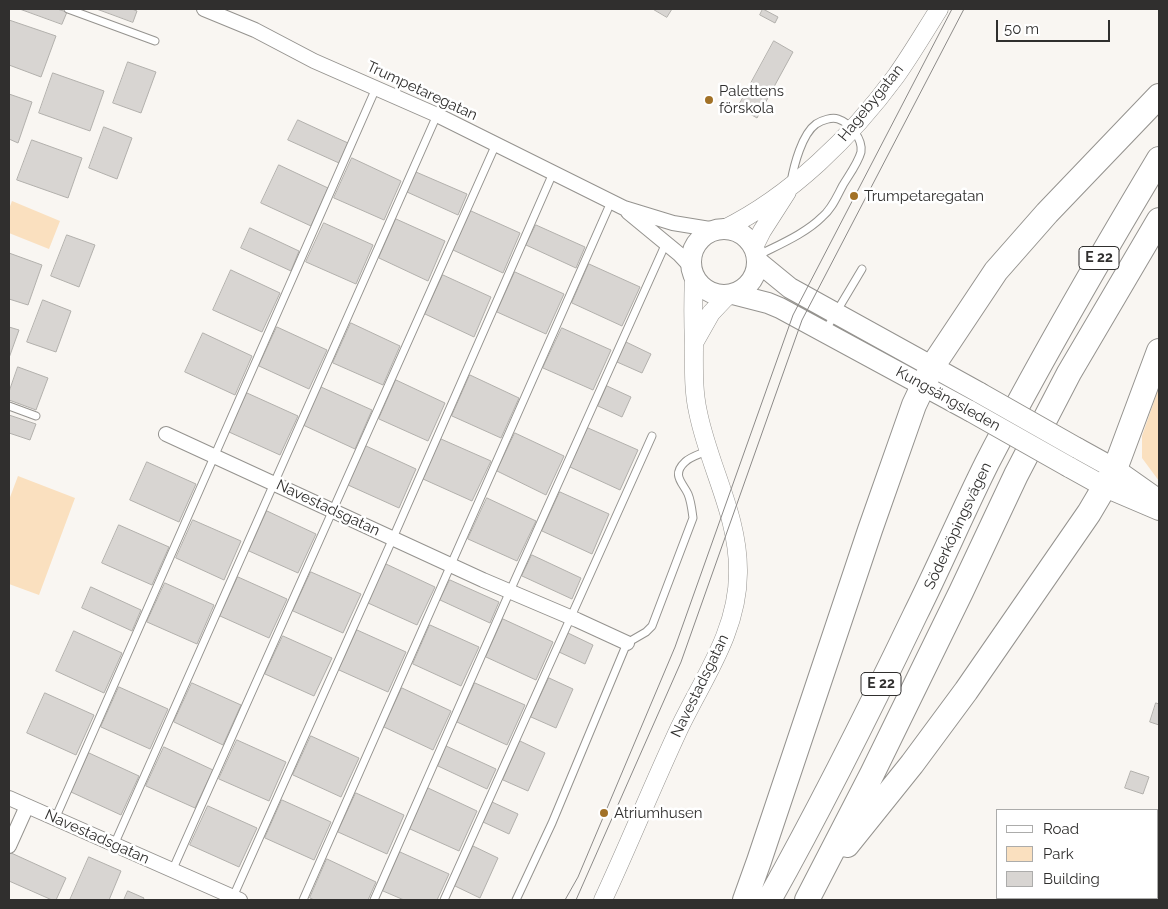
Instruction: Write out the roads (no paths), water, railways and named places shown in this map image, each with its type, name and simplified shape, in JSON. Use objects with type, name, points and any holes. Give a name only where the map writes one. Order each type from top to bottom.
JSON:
[{"type":"highway","points":[[745,900],[867,539],[914,405],[928,376],[996,271],[1047,213],[1159,96]]},
{"type":"highway","name":"Söderköpingsvägen","points":[[769,900],[807,832],[868,711],[991,456],[1087,278],[1159,159]]},
{"type":"highway","name":"Söderköpingsvägen","points":[[810,894],[876,766],[1016,476],[1070,373],[1159,220]]},
{"type":"highway","points":[[810,894],[912,764],[966,691],[1024,608],[1110,478],[1159,351]]},
{"type":"main road","points":[[720,230],[732,230],[745,236],[756,255],[757,269],[753,278],[747,286],[731,295],[714,294],[706,290],[693,272],[694,250],[708,234],[720,230]]},
{"type":"main road","name":"Kungsängsleden","points":[[756,255],[785,284],[836,313],[928,376],[970,411],[1069,467],[1110,478],[1159,500]]},
{"type":"main road","name":"Kungsängsleden","points":[[731,295],[768,303],[825,332],[928,376],[980,393],[1077,448],[1110,478],[1159,510]]},
{"type":"street","name":"Trumpetaregatan","points":[[204,9],[255,30],[314,61],[437,115],[617,205],[673,223],[720,230]]},
{"type":"street","name":"Hagebygatan","points":[[720,230],[742,220],[791,187],[852,128],[896,76],[939,9]]},
{"type":"street","name":"Hagebygatan","points":[[756,255],[762,231],[791,187]]},
{"type":"street","name":"Trumpetaregatan","points":[[617,205],[666,243],[693,272]]},
{"type":"street","name":"Navestadsgatan","points":[[603,900],[679,730],[722,644],[734,608],[738,574],[736,538],[732,518],[698,412],[694,376],[693,272]]},
{"type":"street","points":[[694,344],[712,313],[731,295]]},
{"type":"street","name":"Navestadsgatan","points":[[166,434],[627,644]]},
{"type":"street","name":"Navestadsgatan","points":[[9,798],[236,899]]},
{"type":"street","points":[[9,846],[27,806]]},
{"type":"lane","points":[[68,9],[155,41]]},
{"type":"lane","points":[[55,818],[216,456],[376,88]]},
{"type":"lane","points":[[114,845],[437,115]]},
{"type":"lane","points":[[756,255],[813,225],[832,206],[861,151],[859,139],[852,128],[838,119],[826,119],[816,124],[807,134],[794,167],[791,187]]},
{"type":"lane","points":[[172,870],[334,511],[496,144]]},
{"type":"lane","points":[[236,899],[553,173]]},
{"type":"lane","points":[[303,900],[450,565],[617,205]]},
{"type":"lane","points":[[374,900],[666,243]]},
{"type":"lane","points":[[825,332],[862,269]]},
{"type":"lane","points":[[9,406],[36,416]]},
{"type":"lane","points":[[444,900],[652,436]]},
{"type":"lane","points":[[516,900],[552,823],[627,644],[652,626],[693,518],[688,493],[678,481],[679,471],[685,462],[709,450]]},
{"type":"tram line","points":[[565,900],[578,877],[675,647],[793,315],[952,9]]},
{"type":"tram line","points":[[576,900],[681,662],[802,320],[964,9]]},
{"type":"place","name":"Palettens förskola","points":[[709,100]]},
{"type":"place","name":"Trumpetaregatan","points":[[854,196]]},
{"type":"place","name":"Atriumhusen","points":[[604,813]]}]
